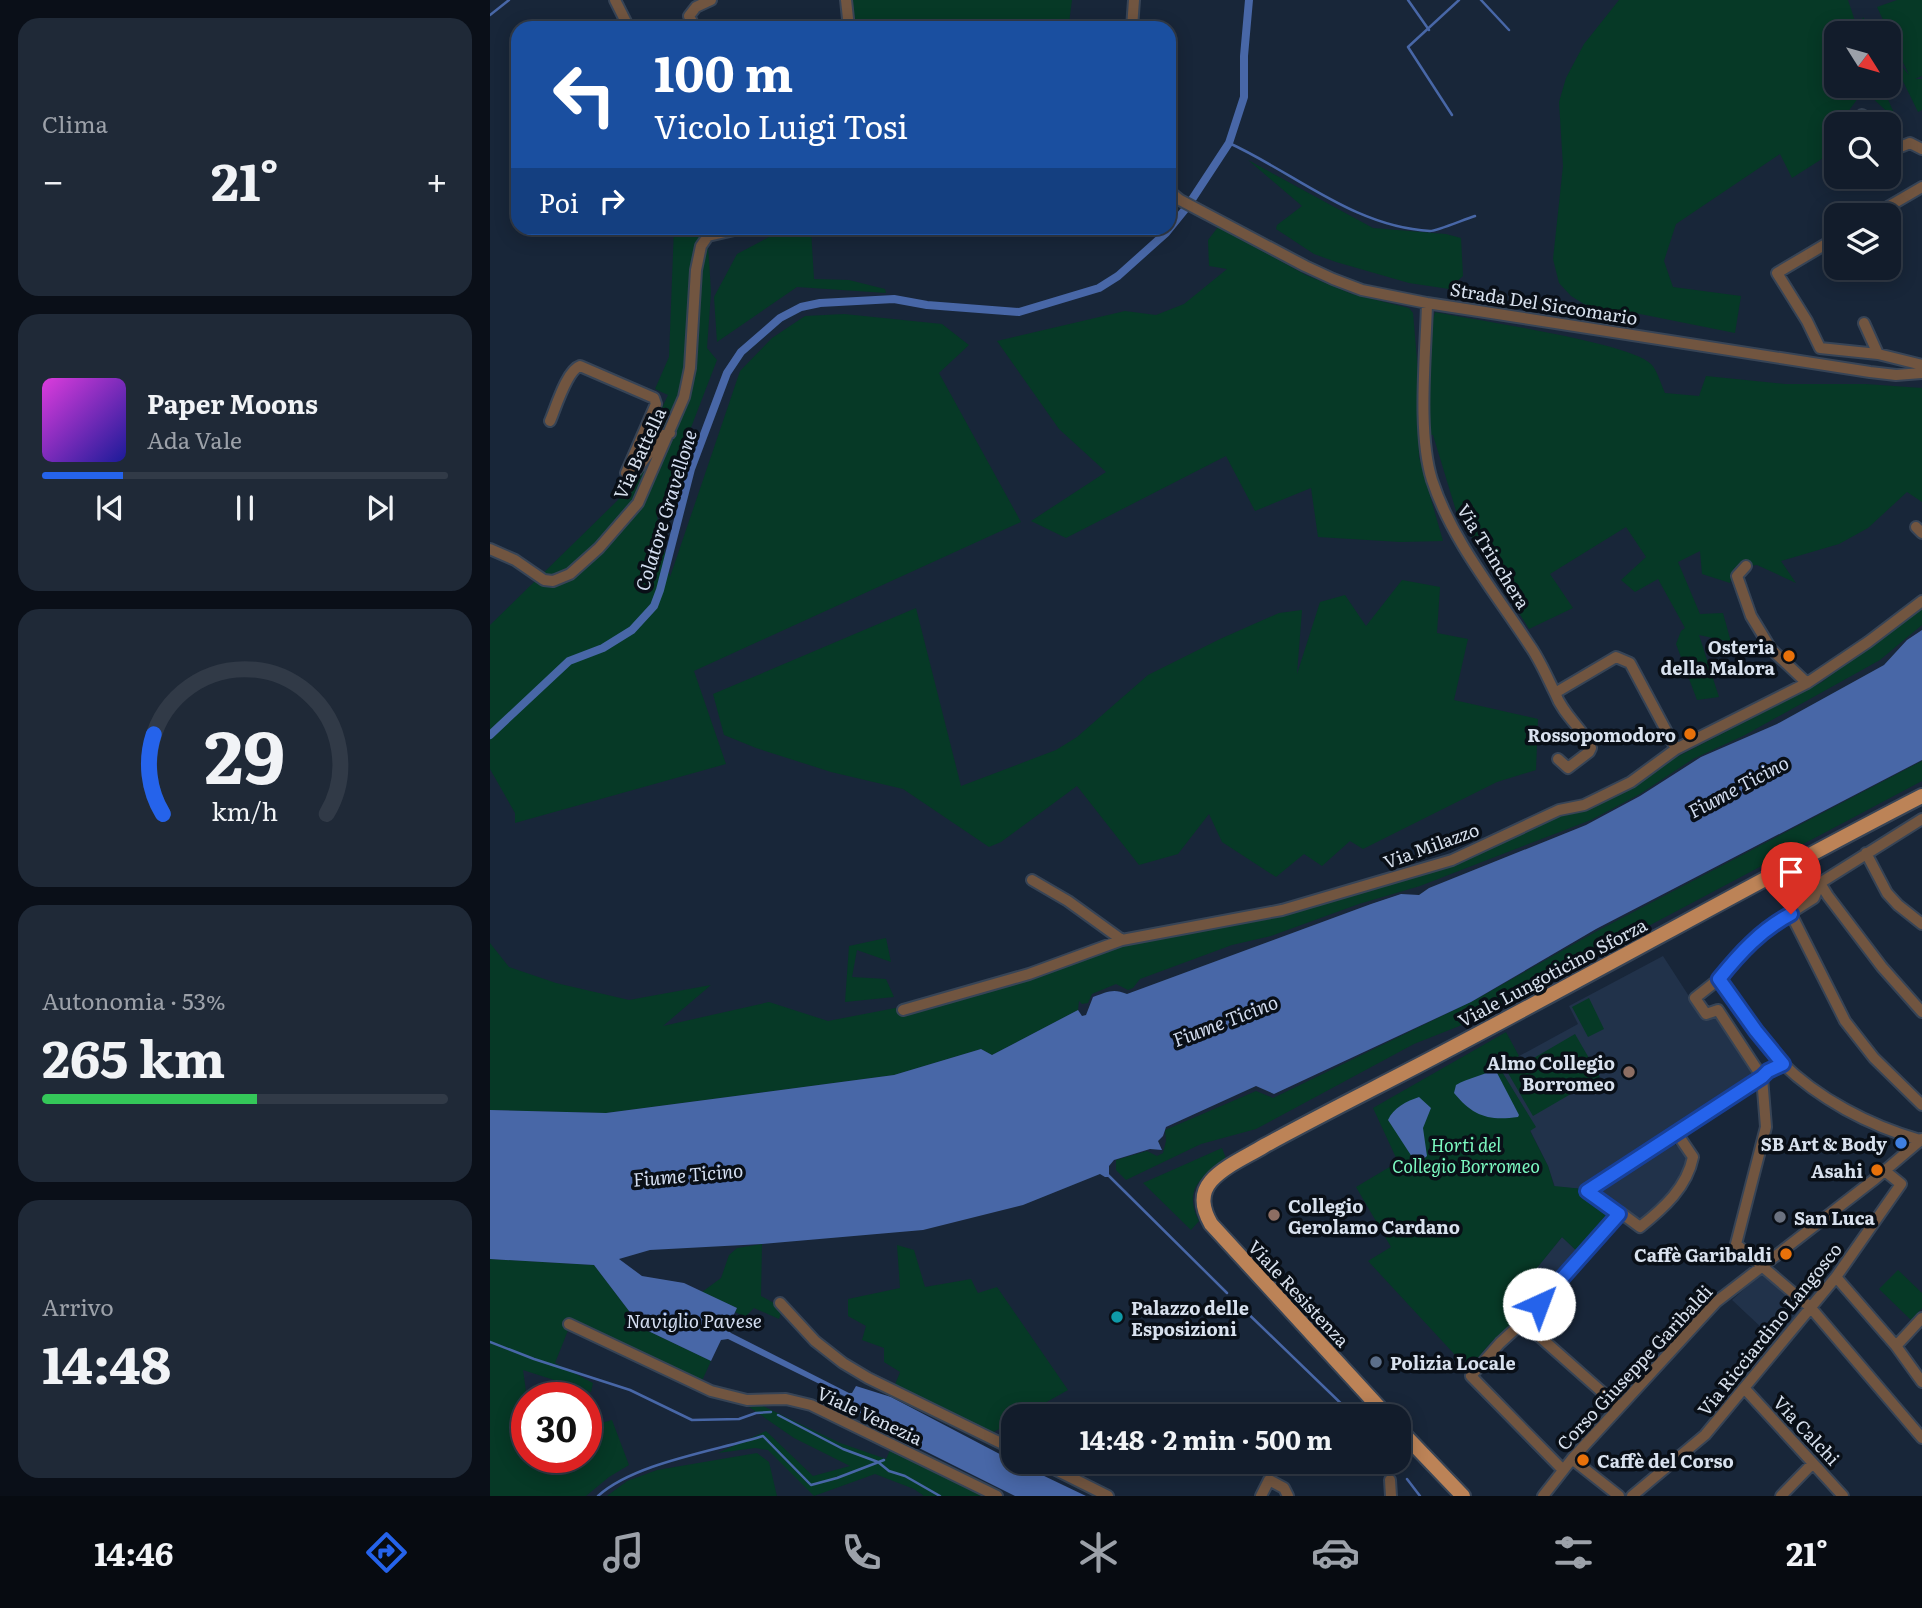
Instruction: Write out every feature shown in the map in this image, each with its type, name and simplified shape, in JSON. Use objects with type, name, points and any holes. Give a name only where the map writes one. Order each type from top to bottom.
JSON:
[{"type":"main road","name":"Viale Lungoticino Sforza","points":[[1206,1188],[1213,1178],[1240,1160],[1331,1109],[1521,1012],[1775,872],[1922,796]]},
{"type":"main road","name":"Viale Resistenza","points":[[1206,1188],[1204,1209],[1218,1234],[1376,1404]]},
{"type":"main road","points":[[1411,1442],[1463,1496]]},
{"type":"street","points":[[615,0],[626,21]]},
{"type":"street","points":[[692,21],[689,16],[691,11],[710,0]]},
{"type":"street","points":[[846,0],[848,21]]},
{"type":"street","points":[[1132,21],[1134,0]]},
{"type":"street","points":[[1901,148],[1910,143],[1922,149]]},
{"type":"street","points":[[1895,203],[1922,187]]},
{"type":"street","name":"Strada Del Siccomario","points":[[1176,196],[1305,266],[1362,290],[1427,303],[1870,372],[1896,375],[1922,373]]},
{"type":"street","name":"Via Battella","points":[[490,549],[516,560],[544,580],[553,581],[570,574],[599,548],[638,503],[684,397],[690,368],[696,270],[706,235]]},
{"type":"street","points":[[1824,245],[1777,272],[1820,348],[1878,354],[1922,365]]},
{"type":"street","name":"Via Trinchera","points":[[1427,303],[1424,410],[1431,477],[1450,525],[1532,648],[1561,708],[1591,748],[1568,768],[1558,759]]},
{"type":"street","points":[[1864,323],[1878,354]]},
{"type":"street","points":[[551,421],[569,376],[580,366],[654,398],[656,404],[626,473],[633,474],[663,435],[670,433]]},
{"type":"street","points":[[1746,566],[1737,576],[1751,616],[1772,649],[1807,683]]},
{"type":"street","name":"Via Milazzo","points":[[903,1010],[1029,974],[1122,940],[1282,910],[1452,860],[1559,810],[1584,805],[1631,782],[1676,749],[1807,683],[1922,601]]},
{"type":"street","points":[[1555,693],[1616,657],[1622,658],[1630,663],[1676,749]]},
{"type":"street","points":[[1922,819],[1820,883],[1814,898],[1776,922],[1742,950],[1719,979],[1695,998],[1706,1014],[1718,1010],[1762,1077],[1766,1127],[1736,1244],[1811,1308],[1922,1438]]},
{"type":"street","points":[[1866,853],[1887,893],[1922,924]]},
{"type":"street","points":[[1032,880],[1068,901],[1122,940]]},
{"type":"street","points":[[1820,883],[1882,967],[1922,1012]]},
{"type":"street","points":[[1791,914],[1845,1021],[1874,1058],[1922,1105]]},
{"type":"street","points":[[1719,979],[1783,1064],[1816,1090],[1864,1120],[1891,1132],[1921,1140]]},
{"type":"street","points":[[1676,1132],[1693,1157],[1691,1167],[1682,1186],[1640,1227],[1587,1191],[1768,1071],[1783,1064]]},
{"type":"street","name":"Corso Giuseppe Garibaldi","points":[[1543,1496],[1572,1459],[1716,1301],[1885,1171],[1921,1140]]},
{"type":"street","name":"Via Ricciardino Langosco","points":[[1632,1496],[1705,1435],[1836,1277],[1901,1184],[1885,1171]]},
{"type":"street","points":[[1563,1470],[1471,1376],[1620,1213]]},
{"type":"street","points":[[1836,1277],[1896,1346],[1922,1382]]},
{"type":"street","points":[[780,1303],[815,1341],[843,1363],[1001,1443]]},
{"type":"street","points":[[1896,1346],[1922,1318]]},
{"type":"street","points":[[1523,1322],[1619,1407]]},
{"type":"street","name":"Viale Venezia","points":[[569,1324],[711,1391],[736,1399],[786,1399],[811,1405],[997,1496]]},
{"type":"street","name":"Via Calchi","points":[[1745,1389],[1843,1496]]},
{"type":"street","points":[[1572,1459],[1619,1496]]},
{"type":"street","points":[[1781,1496],[1813,1462]]},
{"type":"street","points":[[1064,1474],[1108,1496]]},
{"type":"street","points":[[1261,1496],[1269,1479],[1283,1488],[1288,1496]]},
{"type":"street","points":[[1390,1479],[1391,1496]]},
{"type":"shaded area","name":"Almo Collegio Borromeo","points":[[1663,956],[1705,1021],[1717,1013],[1759,1076],[1585,1189],[1555,1187],[1530,1130],[1535,1127],[1499,1067],[1578,1024],[1569,1006]]},
{"type":"shaded area","points":[[1670,1140],[1688,1156],[1688,1165],[1667,1201],[1639,1225],[1591,1192]]},
{"type":"shaded area","points":[[1562,1237],[1580,1254],[1517,1323],[1502,1310]]},
{"type":"shaded area","points":[[1762,1273],[1803,1311],[1778,1343],[1732,1300]]},
{"type":"green space","points":[[852,0],[1072,0],[1069,21],[855,21]]},
{"type":"green space","points":[[1619,0],[1848,0],[1855,21],[1824,21],[1824,98],[1858,98],[1848,112],[1824,112],[1824,158],[1792,178],[1780,154],[1676,224],[1664,261],[1673,287],[1741,296],[1735,333],[1635,313],[1608,311],[1584,304],[1571,296],[1559,283],[1553,259],[1563,166],[1559,102],[1566,78],[1584,44]]},
{"type":"green space","points":[[1897,0],[1922,0],[1922,76],[1915,79],[1922,79],[1922,110],[1918,112],[1901,77],[1901,65],[1909,75],[1901,58],[1901,21],[1884,21],[1877,7]]},
{"type":"green space","points":[[1872,98],[1887,98],[1894,112],[1887,112]]},
{"type":"green space","points":[[1248,160],[1373,228],[1446,234],[1461,238],[1463,276],[1449,289],[1409,283],[1314,254],[1276,229],[1277,225],[1302,206]]},
{"type":"green space","points":[[1218,227],[1306,275],[1352,294],[1409,308],[1413,313],[1418,371],[1419,457],[1443,541],[1400,542],[1318,537],[1311,488],[1255,511],[1226,456],[1066,538],[1031,521],[1106,472],[1059,429],[997,341],[1125,311],[1156,315],[1184,304],[1227,269],[1209,266],[1208,240]]},
{"type":"green space","points":[[674,235],[709,235],[711,292],[707,348],[717,360],[657,516],[670,577],[740,371],[772,338],[805,316],[844,314],[942,324],[969,345],[939,373],[1021,522],[694,671],[726,764],[515,823],[515,813],[490,769],[490,625],[619,499],[668,395],[655,389],[669,357]]},
{"type":"green space","points":[[811,235],[814,279],[849,280],[885,289],[886,293],[797,287],[717,342],[714,297],[737,254],[771,236]]},
{"type":"green space","points":[[1435,312],[1583,340],[1637,356],[1651,364],[1665,393],[1699,396],[1706,376],[1785,384],[1866,384],[1922,388],[1922,502],[1907,492],[1868,528],[1839,544],[1781,561],[1796,583],[1757,565],[1734,568],[1730,583],[1702,574],[1700,551],[1678,562],[1700,614],[1723,613],[1731,642],[1699,635],[1719,697],[1697,700],[1676,644],[1685,628],[1658,579],[1635,592],[1621,580],[1646,557],[1626,527],[1550,574],[1573,608],[1529,629],[1457,514],[1433,435],[1429,435],[1428,358]]},
{"type":"green space","points":[[1402,580],[1440,587],[1437,633],[1468,639],[1454,700],[1538,719],[1536,770],[1497,782],[1363,849],[1350,841],[1322,866],[1304,854],[1276,877],[1222,842],[1209,814],[1178,854],[1139,865],[1077,786],[1001,842],[989,847],[903,789],[831,772],[724,735],[713,694],[916,608],[961,786],[1056,750],[1077,737],[1148,675],[1279,613],[1302,610],[1297,674],[1320,602],[1345,595],[1366,626]]},
{"type":"green space","points":[[1922,606],[1922,625],[1880,660],[1745,735],[1693,759],[1640,794],[1591,820],[1420,886],[1359,904],[1271,936],[1232,945],[1140,979],[1128,990],[1116,984],[1092,994],[1088,1003],[1082,1004],[1079,1001],[1078,1010],[992,1055],[981,1049],[894,1075],[606,1113],[490,1110],[490,943],[509,967],[556,983],[629,1000],[711,985],[663,1026],[769,1002],[828,1021],[911,1005],[1126,943],[1439,868],[1471,857],[1557,816],[1581,812],[1631,786],[1663,764],[1822,682]]},
{"type":"green space","points":[[1922,761],[1922,781],[1462,1025],[1414,1044],[1256,1129],[1201,1144],[1126,1180],[1116,1170],[1116,1160],[1147,1151],[1157,1156],[1163,1153],[1165,1130],[1256,1091],[1273,1098],[1475,1000],[1597,931]]},
{"type":"green space","points":[[886,938],[891,962],[857,950],[852,977],[886,979],[894,997],[845,1002],[849,946]]},
{"type":"green space","points":[[1589,998],[1604,1029],[1588,1037],[1572,1007]]},
{"type":"green space","name":"Horti del Collegio Borromeo","points":[[1506,1032],[1519,1056],[1499,1067],[1536,1127],[1530,1131],[1548,1166],[1554,1186],[1583,1189],[1582,1193],[1617,1213],[1580,1254],[1562,1237],[1503,1310],[1517,1323],[1496,1338],[1469,1370],[1368,1261],[1391,1247],[1356,1187],[1398,1162],[1373,1108]]},
{"type":"green space","points":[[1575,1034],[1600,1077],[1533,1116],[1508,1073]]},
{"type":"green space","points":[[1222,1148],[1227,1161],[1202,1178],[1194,1192],[1193,1201],[1199,1221],[1191,1230],[1143,1183]]},
{"type":"green space","points":[[762,1244],[761,1296],[774,1303],[781,1313],[779,1319],[754,1308],[745,1317],[735,1312],[737,1308],[702,1292],[721,1278],[729,1255],[737,1248]]},
{"type":"green space","points":[[897,1245],[914,1250],[925,1287],[971,1279],[978,1293],[997,1287],[1068,1390],[1043,1404],[1001,1404],[1001,1428],[992,1433],[894,1387],[900,1372],[884,1362],[884,1348],[862,1340],[866,1326],[848,1316],[848,1299],[900,1288]]},
{"type":"green space","points":[[490,1259],[594,1265],[642,1328],[711,1361],[701,1383],[571,1323],[555,1363],[591,1382],[560,1382],[523,1370],[525,1382],[511,1382],[511,1473],[602,1473],[602,1423],[612,1420],[629,1465],[586,1496],[490,1496]]},
{"type":"green space","points":[[1898,1270],[1922,1293],[1922,1308],[1911,1320],[1879,1289]]},
{"type":"green space","points":[[759,1404],[840,1443],[886,1459],[891,1448],[997,1496],[924,1496],[914,1489],[875,1474],[814,1496],[768,1450],[755,1448],[718,1453],[766,1431],[813,1476],[850,1466],[794,1438],[749,1407]]},
{"type":"green space","points":[[757,1453],[769,1462],[777,1496],[607,1496],[627,1481],[657,1470]]},
{"type":"water","points":[[1922,630],[1922,760],[1596,929],[1471,1002],[1274,1094],[1256,1086],[1166,1127],[1158,1141],[1162,1150],[1150,1149],[1114,1160],[1109,1166],[1109,1177],[1100,1174],[1023,1205],[923,1230],[762,1244],[650,1250],[619,1259],[642,1276],[684,1283],[737,1308],[727,1329],[731,1333],[849,1393],[852,1393],[856,1386],[891,1397],[1001,1455],[1001,1474],[1040,1474],[1086,1496],[1015,1496],[891,1434],[847,1404],[848,1398],[728,1339],[721,1340],[711,1361],[642,1328],[594,1265],[490,1259],[490,1110],[606,1113],[894,1075],[981,1049],[992,1055],[1078,1010],[1082,1016],[1086,1015],[1093,997],[1114,991],[1127,994],[1371,904],[1401,894],[1419,895],[1429,888],[1586,825],[1640,796],[1701,757],[1777,724],[1884,665],[1907,640]]},
{"type":"water","points":[[1495,1069],[1518,1117],[1498,1118],[1482,1115],[1468,1107],[1454,1093],[1456,1085]]},
{"type":"water","points":[[1419,1097],[1431,1108],[1423,1128],[1427,1156],[1421,1161],[1414,1160],[1388,1120],[1401,1106]]},
{"type":"waterway","points":[[490,15],[509,0]]},
{"type":"waterway","name":"Colatore Gravellone","points":[[1176,221],[1229,143],[1244,97],[1244,56],[1249,0]]},
{"type":"waterway","points":[[1408,0],[1429,30]]},
{"type":"waterway","points":[[1452,115],[1408,47],[1459,0]]},
{"type":"waterway","points":[[1481,0],[1509,30]]},
{"type":"waterway","points":[[1229,143],[1326,197],[1376,220],[1430,231],[1475,216]]},
{"type":"waterway","name":"Colatore Gravellone","points":[[490,735],[569,661],[603,648],[632,630],[654,606],[691,469],[727,373],[741,352],[780,318],[801,307],[820,303],[894,299],[927,305],[1019,312],[1099,288],[1118,276],[1164,235]]},
{"type":"waterway","points":[[1107,1174],[1227,1293]]},
{"type":"waterway","points":[[1235,1301],[1342,1404]]},
{"type":"waterway","points":[[490,1342],[630,1390],[692,1420],[739,1419],[756,1413],[771,1412]]},
{"type":"waterway","points":[[778,1415],[843,1449],[878,1462],[889,1471],[905,1476],[940,1496]]},
{"type":"waterway","points":[[598,1496],[613,1485],[653,1466],[763,1436],[811,1485],[884,1460]]},
{"type":"waterway","points":[[1407,1479],[1420,1496]]},
{"type":"place","name":"Osteria della Malora","points":[[1789,656]]},
{"type":"place","name":"Rossopomodoro","points":[[1690,734]]},
{"type":"place","name":"Almo Collegio Borromeo","points":[[1629,1072]]},
{"type":"place","name":"SB Art & Body","points":[[1901,1143]]},
{"type":"place","name":"Asahi","points":[[1877,1170]]},
{"type":"place","name":"Collegio Gerolamo Cardano","points":[[1274,1215]]},
{"type":"place","name":"San Luca","points":[[1780,1217]]},
{"type":"place","name":"Caffè Garibaldi","points":[[1786,1254]]},
{"type":"place","name":"Palazzo delle Esposizioni","points":[[1117,1317]]},
{"type":"place","name":"Polizia Locale","points":[[1376,1362]]},
{"type":"place","name":"Caffè del Corso","points":[[1583,1460]]},
{"type":"route","points":[[1539,1304],[1619,1214],[1587,1191],[1768,1071],[1783,1064],[1719,979],[1742,950],[1776,922],[1791,914]]},
{"type":"water label","name":"Fiume Ticino","points":[[1738,786]]},
{"type":"water label","name":"Fiume Ticino","points":[[1225,1020]]},
{"type":"water label","name":"Fiume Ticino","points":[[688,1174]]},
{"type":"water label","name":"Naviglio Pavese","points":[[694,1320]]}]
